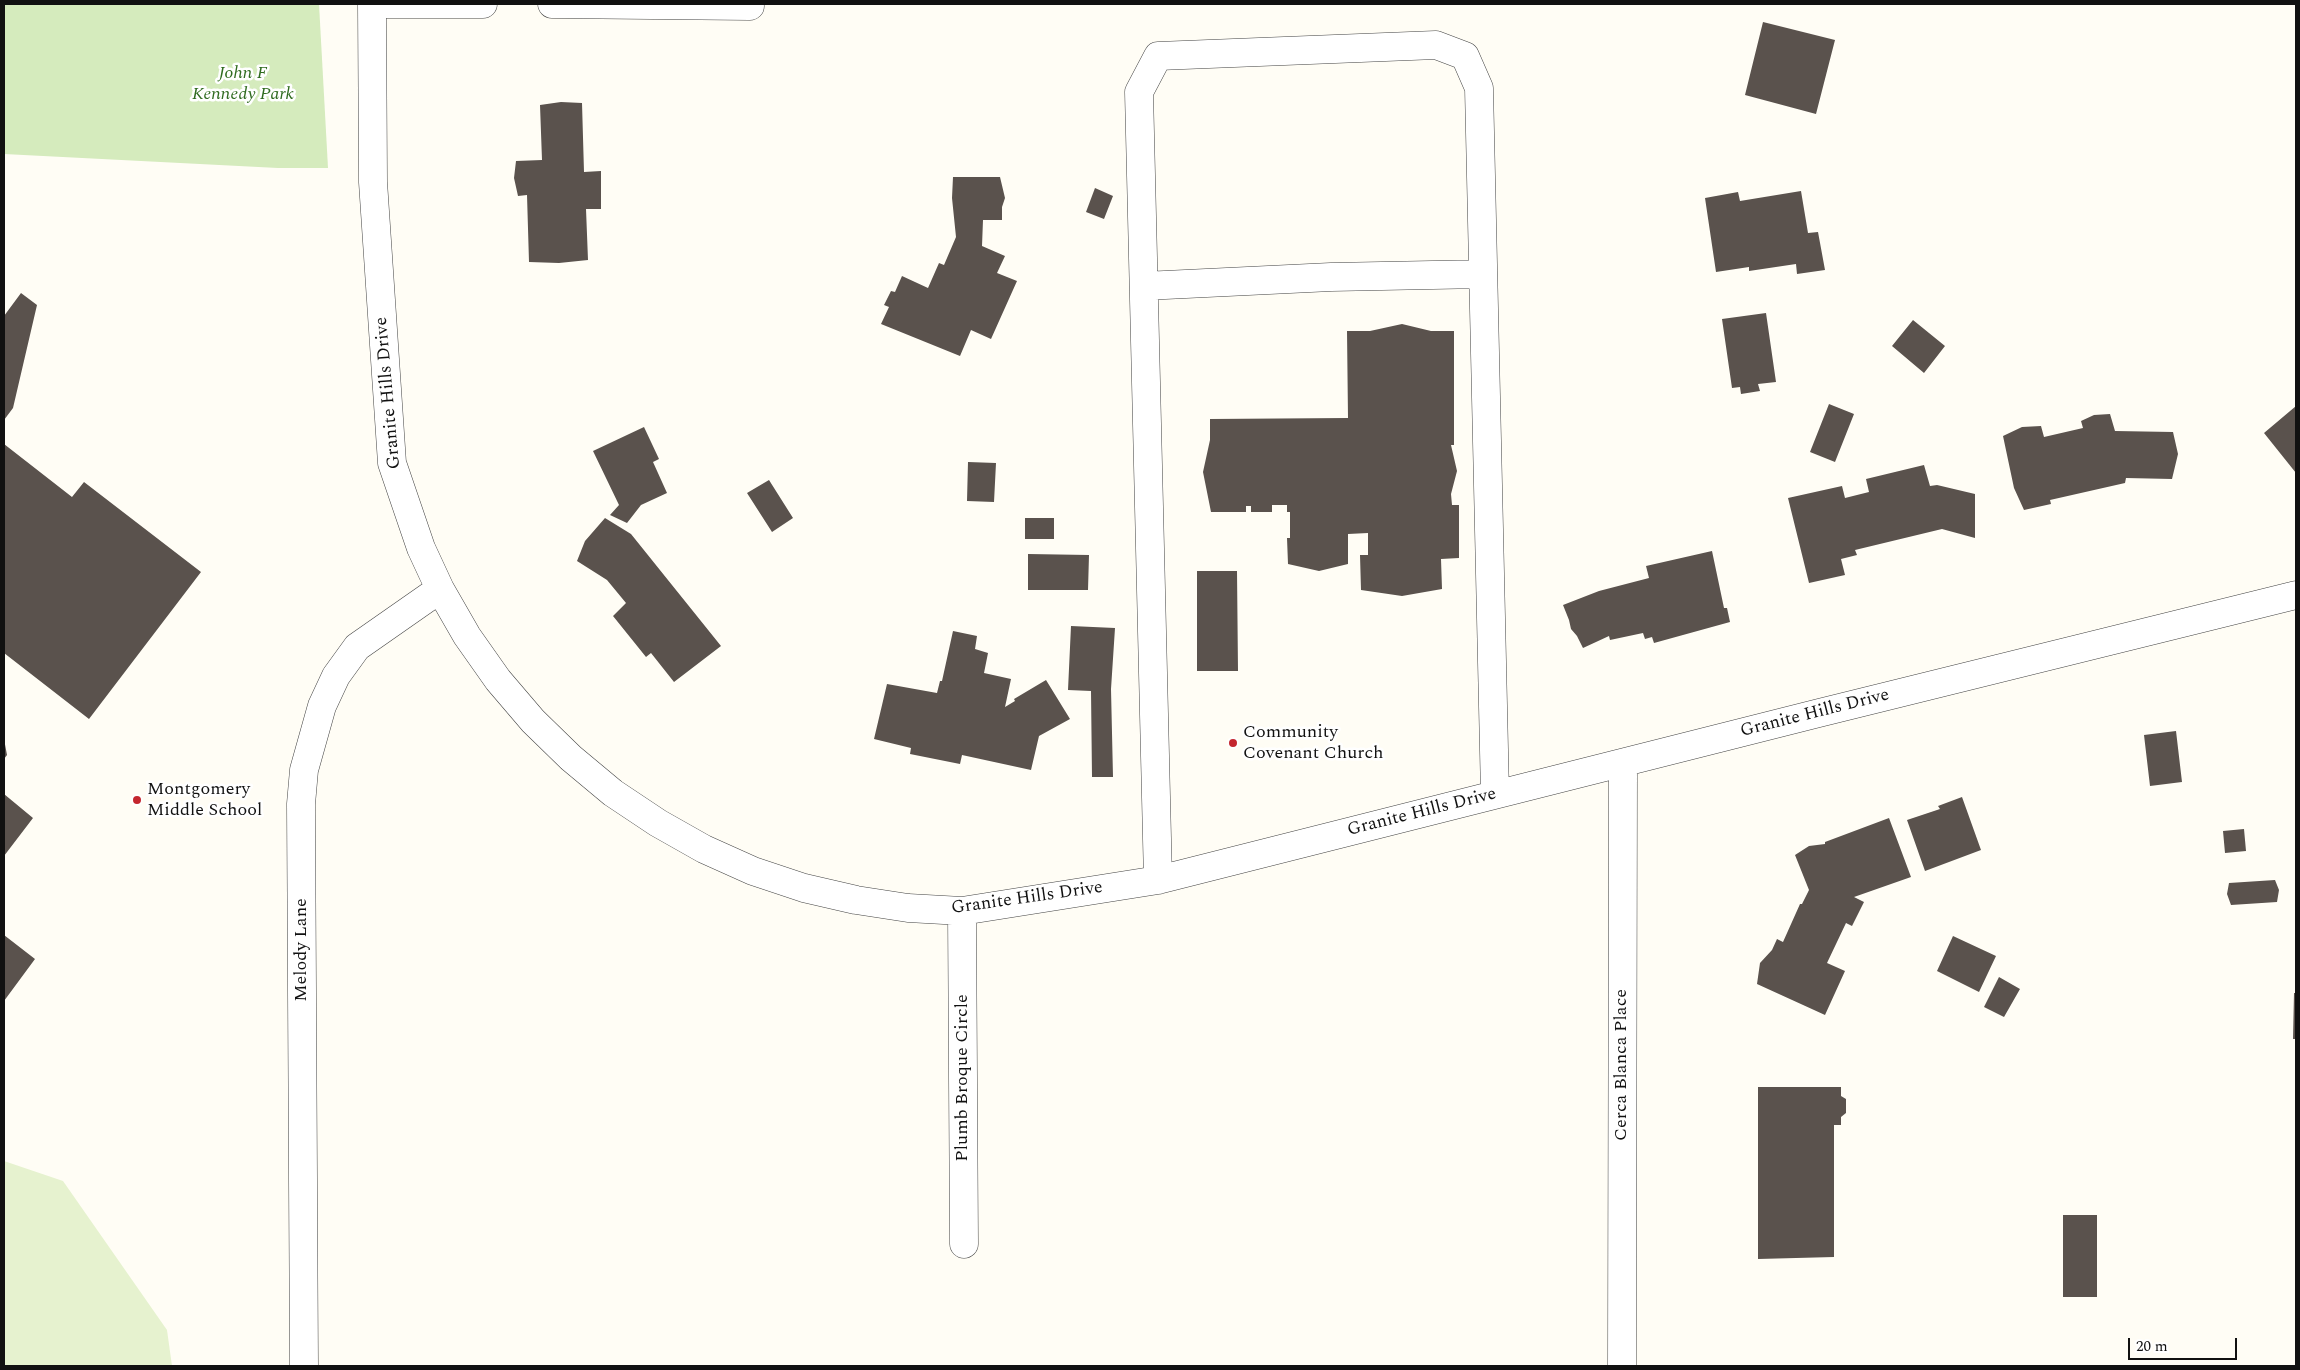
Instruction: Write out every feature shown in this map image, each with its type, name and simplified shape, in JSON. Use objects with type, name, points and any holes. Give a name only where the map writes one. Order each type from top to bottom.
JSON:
[{"type":"street","points":[[372,4],[483,4]]},
{"type":"street","name":"Granite Hills Drive","points":[[372,4],[373,182],[392,463],[421,548],[440,589],[467,636],[498,680],[533,721],[613,793],[658,823],[712,853],[804,888],[856,900],[908,908],[962,912],[1158,880],[2296,595]]},
{"type":"street","points":[[552,4],[750,6]]},
{"type":"street","points":[[1158,880],[1139,92],[1158,56],[1436,44],[1465,56],[1479,88],[1496,794]]},
{"type":"street","points":[[1144,286],[1331,277],[1483,274]]},
{"type":"street","name":"Melody Lane","points":[[304,1366],[301,804],[304,770],[322,706],[336,676],[357,647],[440,589]]},
{"type":"street","name":"Cerca Blanca Place","points":[[1622,1366],[1623,763]]},
{"type":"street","name":"Plumb Broque Circle","points":[[962,912],[964,1244]]},
{"type":"green space","name":"John F Kennedy Park","points":[[4,4],[319,4],[328,168],[278,168],[4,154]]},
{"type":"green space","points":[[4,1161],[63,1181],[167,1330],[172,1366],[4,1366]]},
{"type":"building","points":[[1763,22],[1835,40],[1816,114],[1745,95]]},
{"type":"building","points":[[561,102],[582,103],[584,172],[601,171],[601,209],[586,209],[588,260],[559,263],[529,262],[527,195],[518,196],[514,178],[516,161],[542,160],[540,105]]},
{"type":"building","points":[[953,177],[1000,177],[1005,198],[1002,207],[1002,220],[983,220],[982,246],[1005,256],[997,273],[1017,281],[991,339],[971,330],[960,356],[881,324],[889,307],[884,305],[891,291],[895,292],[902,276],[928,288],[939,263],[944,265],[956,237],[952,198]]},
{"type":"building","points":[[1095,188],[1113,196],[1104,219],[1086,212]]},
{"type":"building","points":[[1801,191],[1808,233],[1818,232],[1825,270],[1797,274],[1796,264],[1749,271],[1749,267],[1716,272],[1705,198],[1738,192],[1740,201]]},
{"type":"building","points":[[21,293],[37,305],[13,408],[4,420],[4,316]]},
{"type":"building","points":[[1766,313],[1776,382],[1758,384],[1760,391],[1741,394],[1740,387],[1732,388],[1722,319]]},
{"type":"building","points":[[1913,320],[1945,346],[1924,373],[1892,346]]},
{"type":"building","points":[[1402,324],[1431,331],[1454,331],[1454,445],[1451,445],[1457,471],[1451,494],[1452,505],[1459,505],[1459,558],[1441,559],[1442,589],[1402,596],[1361,590],[1360,555],[1368,555],[1368,533],[1348,534],[1348,564],[1319,571],[1288,564],[1287,538],[1290,538],[1290,512],[1287,512],[1287,505],[1272,505],[1272,512],[1251,512],[1251,506],[1246,506],[1246,512],[1211,512],[1203,472],[1210,440],[1210,419],[1348,418],[1347,331],[1370,331]]},
{"type":"building","points":[[1829,404],[1854,414],[1835,462],[1810,452]]},
{"type":"building","points":[[2296,406],[2296,473],[2264,433]]},
{"type":"building","points":[[2110,414],[2115,431],[2173,432],[2178,454],[2172,479],[2126,478],[2125,483],[2050,500],[2051,504],[2024,510],[2014,488],[2003,436],[2022,427],[2041,426],[2044,437],[2083,428],[2081,421],[2094,415]]},
{"type":"building","points":[[644,427],[659,459],[653,462],[667,493],[641,505],[627,523],[610,515],[619,505],[593,451]]},
{"type":"building","points":[[4,444],[72,497],[84,482],[201,572],[89,719],[4,653]]},
{"type":"building","points":[[968,462],[996,463],[994,502],[967,501]]},
{"type":"building","points":[[1924,465],[1930,486],[1937,485],[1975,494],[1975,538],[1942,529],[1855,550],[1857,555],[1841,559],[1845,575],[1809,583],[1788,498],[1842,486],[1845,498],[1869,492],[1866,479]]},
{"type":"building","points":[[769,480],[793,518],[772,532],[747,493]]},
{"type":"building","points":[[605,518],[631,534],[721,646],[674,682],[651,653],[646,657],[613,616],[626,603],[607,580],[577,561],[585,541]]},
{"type":"building","points":[[1025,518],[1054,518],[1054,539],[1025,539]]},
{"type":"building","points":[[1712,551],[1724,608],[1727,608],[1730,622],[1654,643],[1652,637],[1645,639],[1643,633],[1610,640],[1609,636],[1583,648],[1571,629],[1563,605],[1599,591],[1649,578],[1646,566]]},
{"type":"building","points":[[1028,554],[1089,555],[1088,590],[1028,590]]},
{"type":"building","points":[[1197,571],[1237,571],[1238,671],[1197,671]]},
{"type":"building","points":[[1071,626],[1115,628],[1111,689],[1113,777],[1092,777],[1091,691],[1068,690]]},
{"type":"building","points":[[953,631],[977,636],[975,649],[988,653],[984,673],[1011,679],[1005,707],[1015,701],[1014,699],[1046,680],[1070,719],[1039,736],[1031,770],[962,755],[960,764],[910,754],[911,748],[874,739],[887,684],[937,693],[940,681],[942,681]]},
{"type":"building","points":[[2176,731],[2182,782],[2150,786],[2144,735]]},
{"type":"building","points":[[4,739],[7,755],[4,759]]},
{"type":"building","points":[[4,794],[33,818],[4,856]]},
{"type":"building","points":[[1962,797],[1981,850],[1925,871],[1907,820],[1940,809],[1938,806]]},
{"type":"building","points":[[1889,818],[1911,877],[1854,897],[1864,902],[1852,926],[1846,923],[1827,963],[1845,971],[1825,1015],[1757,984],[1760,963],[1772,950],[1777,939],[1783,942],[1800,904],[1802,904],[1809,890],[1795,855],[1809,846],[1825,844],[1825,842]]},
{"type":"building","points":[[2244,829],[2246,851],[2225,853],[2223,831]]},
{"type":"building","points":[[2275,880],[2279,890],[2277,902],[2231,905],[2227,894],[2229,883]]},
{"type":"building","points":[[4,935],[35,959],[4,1001]]},
{"type":"building","points":[[1953,936],[1996,956],[1979,992],[1937,971]]},
{"type":"building","points":[[1999,977],[2020,989],[2004,1017],[1984,1007]]},
{"type":"building","points":[[2294,993],[2296,993],[2296,1039],[2293,1039]]},
{"type":"building","points":[[1758,1087],[1841,1087],[1841,1096],[1846,1099],[1846,1113],[1841,1117],[1841,1125],[1834,1125],[1834,1257],[1758,1259]]},
{"type":"building","points":[[2063,1215],[2097,1215],[2097,1297],[2063,1297]]},
{"type":"place","name":"Community Covenant Church","points":[[1233,743]]},
{"type":"place","name":"Montgomery Middle School","points":[[137,800]]}]
